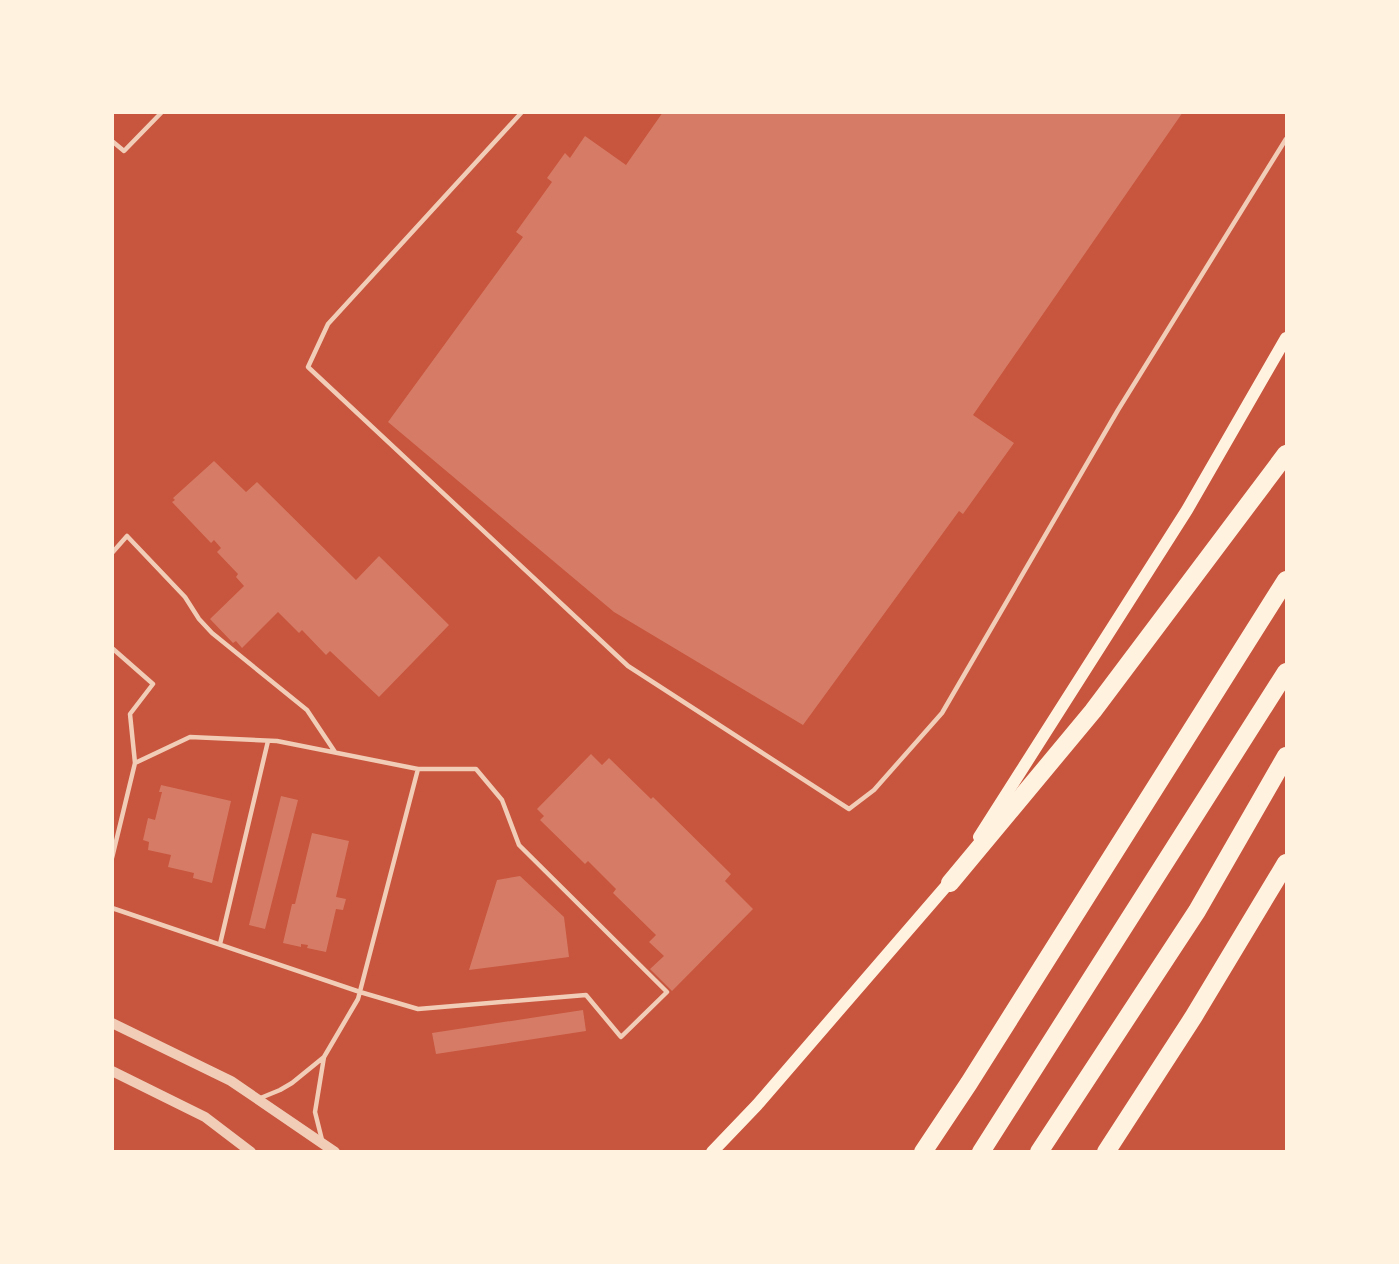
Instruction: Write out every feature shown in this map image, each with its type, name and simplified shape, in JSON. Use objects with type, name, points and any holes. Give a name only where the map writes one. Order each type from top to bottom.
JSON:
[{"type":"highway","points":[[950,883],[1093,711],[1287,454]]},
{"type":"highway","points":[[923,1152],[1287,580]]},
{"type":"highway","points":[[981,1152],[1287,672]]},
{"type":"highway","points":[[1039,1152],[1197,911],[1287,756]]},
{"type":"highway","points":[[1106,1152],[1194,1016],[1287,863]]},
{"type":"main road","points":[[712,1152],[757,1105],[950,883],[1187,510],[1287,338]]},
{"type":"street","points":[[112,1023],[231,1081],[335,1152]]},
{"type":"street","points":[[112,1071],[205,1117],[251,1152]]},
{"type":"lane","points":[[112,141],[124,152],[162,112]]},
{"type":"lane","points":[[522,112],[328,324],[308,367],[628,666],[849,809],[874,790],[942,713],[1118,410],[1287,140]]},
{"type":"lane","points":[[112,553],[127,536],[185,597],[199,619],[212,633],[308,710],[335,753]]},
{"type":"lane","points":[[112,648],[153,684],[130,714],[135,763],[112,858]]},
{"type":"lane","points":[[112,908],[360,992],[418,1009],[586,995],[621,1037],[667,992],[519,845],[502,800],[476,769],[418,769],[268,741],[190,737],[135,763]]},
{"type":"lane","points":[[220,944],[268,741]]},
{"type":"lane","points":[[257,1099],[298,1080],[324,1057],[358,999],[418,769]]},
{"type":"lane","points":[[323,1143],[315,1112],[324,1057]]},
{"type":"building","points":[[663,112],[1183,112],[973,415],[1014,443],[963,514],[959,511],[803,725],[614,612],[388,422],[523,237],[516,232],[552,182],[547,178],[565,153],[570,158],[585,136],[626,165]]},
{"type":"building","points":[[214,461],[246,492],[257,482],[356,580],[379,556],[449,625],[379,697],[330,651],[326,655],[302,630],[299,633],[278,612],[242,648],[236,641],[233,643],[210,619],[244,586],[236,577],[238,574],[217,552],[221,548],[214,540],[211,543],[172,502],[175,500],[173,498]]},
{"type":"building","points":[[591,754],[602,765],[609,758],[651,799],[653,797],[731,874],[725,881],[753,909],[672,991],[650,969],[664,956],[649,942],[656,935],[613,893],[616,889],[588,861],[585,864],[540,820],[544,816],[537,809]]},
{"type":"building","points":[[161,785],[231,801],[212,883],[193,878],[194,873],[168,867],[171,855],[148,850],[149,842],[143,840],[148,818],[155,820],[162,792],[159,792]]},
{"type":"building","points":[[281,796],[298,800],[265,929],[249,925]]},
{"type":"building","points":[[312,833],[349,841],[336,897],[346,899],[343,910],[336,909],[326,952],[307,948],[308,945],[301,944],[301,947],[283,943]]},
{"type":"building","points":[[520,876],[564,917],[569,957],[469,970],[497,880]]},
{"type":"building","points":[[583,1010],[586,1031],[436,1054],[432,1033]]}]
